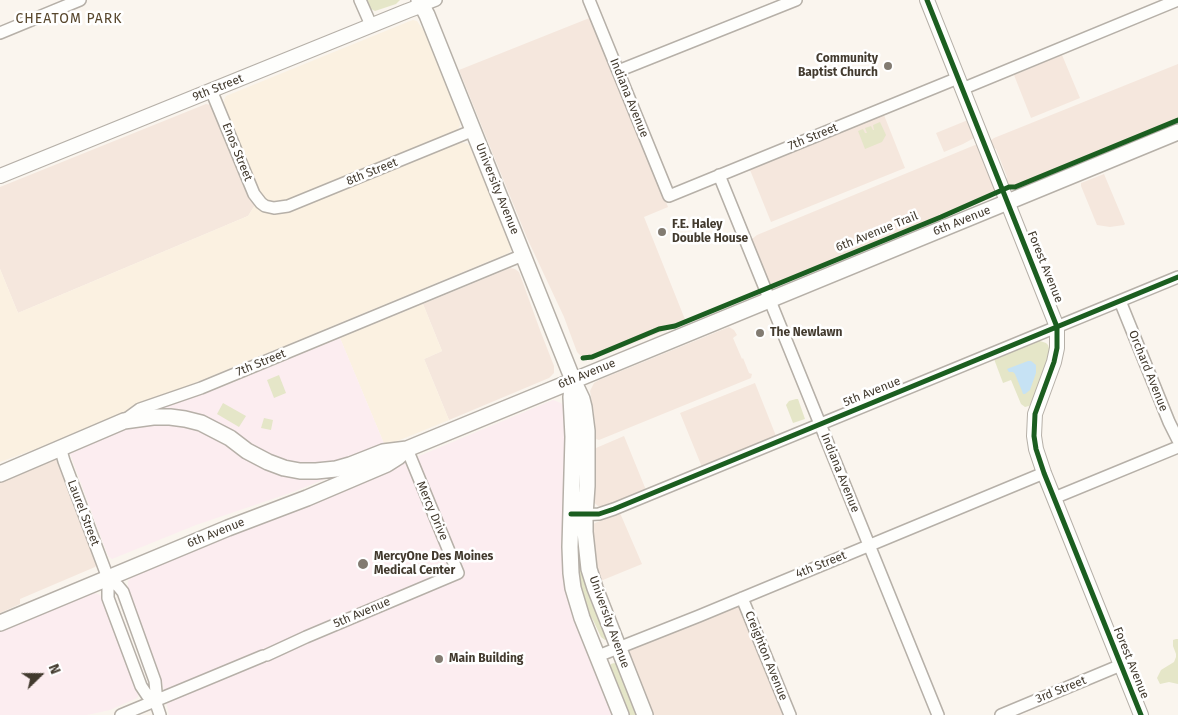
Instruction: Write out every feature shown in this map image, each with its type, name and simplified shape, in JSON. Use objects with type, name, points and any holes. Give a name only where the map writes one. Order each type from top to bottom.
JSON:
[{"type":"main road","name":"University Avenue","points":[[426,2],[474,130],[573,380],[571,397],[578,515],[594,588],[645,715]]},
{"type":"main road","name":"6th Avenue","points":[[0,623],[387,464],[406,449],[1178,132]]},
{"type":"main road","points":[[124,421],[169,417],[201,423],[230,438],[247,451],[268,462],[300,471],[336,469],[357,463],[383,452],[406,449]]},
{"type":"main road","name":"7th Street","points":[[0,474],[124,421]]},
{"type":"main road","name":"University Avenue","points":[[578,515],[570,560],[573,588],[582,618],[621,715]]},
{"type":"street","points":[[0,32],[80,0]]},
{"type":"street","points":[[360,0],[371,25]]},
{"type":"street","name":"Indiana Avenue","points":[[589,0],[669,196]]},
{"type":"street","points":[[618,71],[796,0]]},
{"type":"street","name":"Forest Avenue","points":[[927,0],[1057,327],[1057,348],[1054,362],[1039,402],[1034,424],[1036,449],[1142,715]]},
{"type":"street","name":"7th Street","points":[[669,196],[1178,0]]},
{"type":"street","name":"9th Street","points":[[0,176],[426,2]]},
{"type":"street","name":"Enos Street","points":[[211,90],[254,194],[262,203],[269,207]]},
{"type":"street","name":"8th Street","points":[[269,207],[288,206],[474,130]]},
{"type":"street","name":"Indiana Avenue","points":[[720,175],[938,715]]},
{"type":"street","name":"7th Street","points":[[124,421],[140,409],[202,388],[523,255]]},
{"type":"street","name":"5th Avenue","points":[[578,515],[598,514],[614,509],[1178,277]]},
{"type":"street","name":"Orchard Avenue","points":[[1120,301],[1174,421],[1178,440]]},
{"type":"street","name":"Laurel Street","points":[[60,447],[108,578],[108,598],[141,686],[147,695],[155,700],[160,715]]},
{"type":"street","points":[[1054,498],[1178,447]]},
{"type":"street","name":"Mercy Drive","points":[[406,449],[458,573]]},
{"type":"street","name":"4th Street","points":[[598,656],[1044,473]]},
{"type":"street","name":"5th Avenue","points":[[121,715],[265,656],[314,633],[458,573]]},
{"type":"street","name":"Creighton Avenue","points":[[742,598],[790,715]]},
{"type":"street","name":"3rd Street","points":[[1001,715],[1121,665]]},
{"type":"shaded area","points":[[592,17],[668,207],[644,217],[686,322],[591,360],[584,359],[577,352],[564,317],[527,238],[459,70]]},
{"type":"shaded area","points":[[413,20],[417,21],[424,31],[459,117],[460,125],[458,130],[284,201],[272,202],[267,200],[259,192],[224,103],[226,96]]},
{"type":"shaded area","points":[[1062,55],[1080,98],[1031,118],[1014,75]]},
{"type":"shaded area","points":[[1178,64],[1178,122],[1015,188],[1008,186],[1005,182],[1007,177],[996,149],[990,146],[990,141],[994,138]]},
{"type":"shaded area","points":[[206,104],[213,107],[255,205],[248,216],[18,313],[0,269],[0,187]]},
{"type":"shaded area","points":[[884,115],[905,168],[771,222],[750,170]]},
{"type":"shaded area","points":[[968,120],[974,138],[944,152],[936,133]]},
{"type":"shaded area","points":[[461,142],[468,144],[472,149],[509,242],[511,250],[509,253],[0,462],[0,269],[18,313],[248,216],[255,205],[272,213],[278,214],[290,211]]},
{"type":"shaded area","points":[[975,145],[979,146],[996,188],[993,197],[775,286],[770,284],[752,239],[757,235]]},
{"type":"shaded area","points":[[1104,174],[1124,225],[1110,227],[1097,225],[1081,186],[1081,183]]},
{"type":"shaded area","points":[[510,268],[519,272],[554,366],[554,373],[549,378],[449,420],[424,359],[442,351],[423,304]]},
{"type":"shaded area","points":[[423,304],[442,351],[424,359],[449,420],[385,446],[340,338]]},
{"type":"shaded area","points":[[729,327],[737,335],[733,338],[749,373],[752,374],[751,378],[599,440],[596,439],[590,391],[594,383]]},
{"type":"shaded area","points":[[340,338],[385,446],[328,465],[290,463],[144,411],[217,389]]},
{"type":"shaded area","points":[[755,383],[776,436],[702,467],[680,413]]},
{"type":"shaded area","name":"MercyOne Des Moines Medical Center","points":[[553,400],[561,403],[566,408],[567,413],[564,538],[615,715],[169,715],[162,681],[128,588],[128,581],[132,576]]},
{"type":"shaded area","points":[[142,424],[186,424],[330,477],[293,492],[196,525],[112,559],[108,556],[70,454],[72,451],[121,430]]},
{"type":"shaded area","points":[[624,436],[646,490],[616,502],[598,506],[592,501],[594,453],[596,448]]},
{"type":"shaded area","points":[[52,460],[59,462],[97,565],[20,599],[20,604],[0,613],[0,482]]},
{"type":"shaded area","points":[[620,513],[642,564],[598,582],[592,554],[592,525]]},
{"type":"shaded area","points":[[95,593],[103,598],[139,694],[137,698],[110,710],[87,715],[0,715],[0,632]]},
{"type":"shaded area","points":[[739,605],[784,715],[651,715],[628,652]]},
{"type":"green space","points":[[367,0],[400,0],[396,4],[375,11],[371,9]]},
{"type":"green space","points":[[880,122],[886,135],[882,142],[865,149],[858,131],[863,129],[867,133],[865,128],[871,126],[874,130],[873,125]]},
{"type":"green space","points":[[1037,341],[1046,343],[1050,351],[1047,366],[1032,403],[1025,407],[1021,404],[1011,380],[1003,383],[994,359]]},
{"type":"green space","points":[[279,375],[286,393],[274,398],[267,380]]},
{"type":"green space","points":[[798,399],[805,419],[793,423],[786,405],[789,401]]},
{"type":"green space","points":[[223,403],[246,416],[239,427],[217,414]]},
{"type":"green space","points":[[264,418],[273,420],[271,430],[261,428]]},
{"type":"green space","points":[[575,538],[580,538],[608,638],[605,640],[601,637],[586,609],[578,581]]},
{"type":"green space","points":[[1178,639],[1178,684],[1169,682],[1160,684],[1157,678],[1161,670],[1174,662],[1176,657],[1173,640]]},
{"type":"green space","points":[[611,664],[619,665],[637,712],[636,715],[627,715],[609,669]]},
{"type":"water","points":[[1028,361],[1036,365],[1036,373],[1030,390],[1023,394],[1015,374],[1007,369]]},
{"type":"cycle path","points":[[927,0],[1057,327],[1057,348],[1054,362],[1035,414],[1034,436],[1036,449],[1141,715]]},
{"type":"cycle path","name":"6th Avenue Trail","points":[[583,358],[592,357],[659,329],[675,326],[941,217],[1009,187],[1015,187],[1178,120]]},
{"type":"cycle path","points":[[571,514],[599,514],[614,509],[1178,277]]},
{"type":"place","name":"Community Baptist Church","points":[[888,66]]},
{"type":"place","name":"F.E. Haley Double House","points":[[662,232]]},
{"type":"place","name":"The Newlawn","points":[[760,333]]},
{"type":"place","name":"MercyOne Des Moines Medical Center","points":[[363,564]]},
{"type":"place","name":"Main Building","points":[[439,659]]},
{"type":"district","name":"CHEATOM PARK","points":[[69,19]]}]
